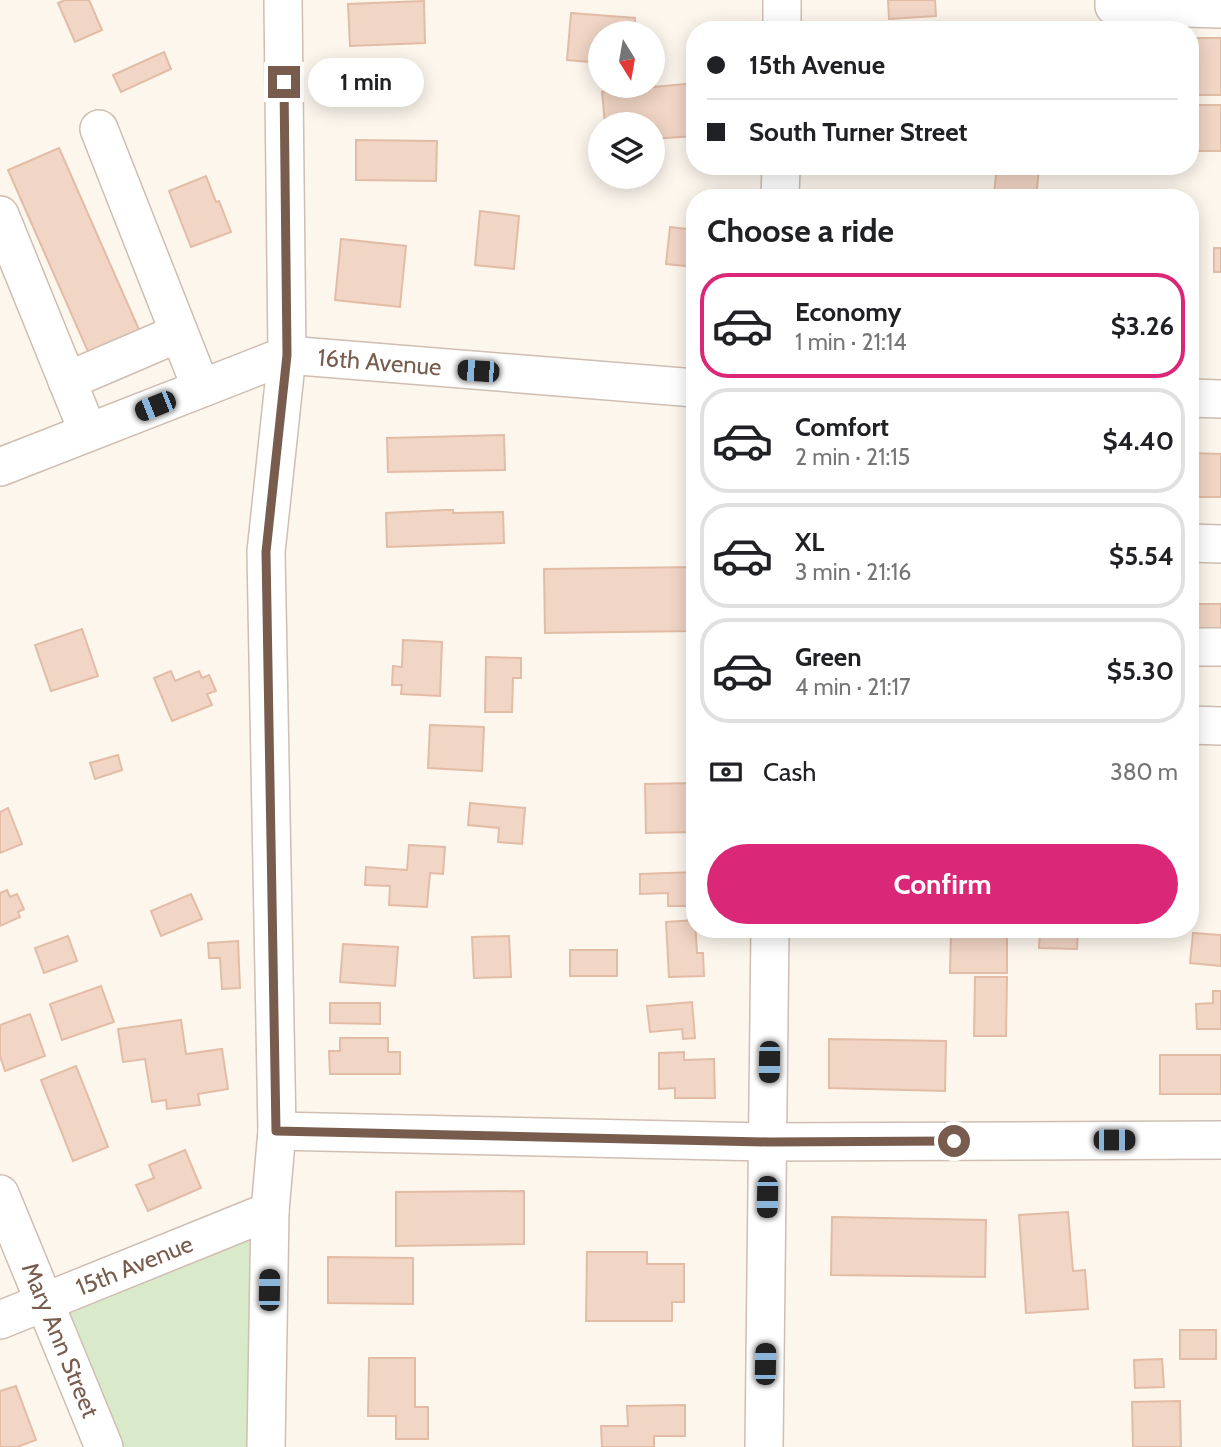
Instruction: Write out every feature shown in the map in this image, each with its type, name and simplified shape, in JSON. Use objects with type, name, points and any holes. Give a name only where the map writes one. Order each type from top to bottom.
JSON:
[{"type":"street","points":[[267,1447],[270,1211],[276,1131],[266,552],[287,355],[283,0]]},
{"type":"street","points":[[782,0],[782,21]]},
{"type":"street","points":[[1114,0],[1114,6],[1221,9]]},
{"type":"street","points":[[99,129],[201,388]]},
{"type":"street","points":[[0,215],[88,432]]},
{"type":"street","points":[[67,381],[179,333]]},
{"type":"street","name":"16th Avenue","points":[[0,467],[287,355],[686,387]]},
{"type":"street","points":[[1199,398],[1221,399]]},
{"type":"street","points":[[1199,543],[1221,544]]},
{"type":"street","points":[[1199,647],[1221,648]]},
{"type":"street","points":[[1199,725],[1221,726]]},
{"type":"street","points":[[764,1447],[770,938]]},
{"type":"street","points":[[276,1131],[768,1142],[1221,1140]]},
{"type":"street","name":"Mary Ann Street","points":[[0,1194],[104,1447]]},
{"type":"street","name":"15th Avenue","points":[[0,1320],[270,1211]]},
{"type":"green space","points":[[270,1211],[266,1447],[104,1447],[44,1303]]},
{"type":"building","points":[[65,0],[89,0],[102,30],[75,42],[58,3]]},
{"type":"building","points":[[888,0],[935,0],[936,16],[889,19]]},
{"type":"building","points":[[424,1],[425,43],[350,46],[348,4]]},
{"type":"building","points":[[571,13],[635,18],[635,21],[588,21],[588,62],[567,60]]},
{"type":"building","points":[[1199,38],[1221,38],[1221,95],[1199,95]]},
{"type":"building","points":[[164,52],[171,69],[121,92],[113,75]]},
{"type":"building","points":[[686,84],[686,137],[665,138],[665,112],[604,112],[603,98],[665,98],[665,86]]},
{"type":"building","points":[[1199,105],[1221,105],[1221,151],[1199,151]]},
{"type":"building","points":[[356,140],[437,141],[436,181],[356,180]]},
{"type":"building","points":[[59,148],[144,341],[93,363],[8,170]]},
{"type":"building","points":[[996,175],[1038,175],[1037,189],[994,189]]},
{"type":"building","points":[[206,176],[231,232],[191,247],[169,191]]},
{"type":"building","points":[[480,211],[519,216],[514,269],[475,265]]},
{"type":"building","points":[[670,227],[686,229],[686,266],[666,264]]},
{"type":"building","points":[[341,239],[406,246],[400,307],[335,300]]},
{"type":"building","points":[[1214,248],[1221,248],[1221,272],[1214,272]]},
{"type":"building","points":[[504,435],[505,470],[388,472],[387,438]]},
{"type":"building","points":[[1199,453],[1221,454],[1221,497],[1199,497]]},
{"type":"building","points":[[453,510],[453,513],[503,512],[504,543],[387,547],[386,513]]},
{"type":"building","points":[[686,567],[686,631],[545,633],[544,569]]},
{"type":"building","points":[[1199,604],[1221,604],[1221,641],[1199,640]]},
{"type":"building","points":[[82,629],[98,676],[51,691],[35,645]]},
{"type":"building","points":[[403,640],[442,642],[440,696],[401,694],[402,685],[392,685],[393,666],[402,667]]},
{"type":"building","points":[[486,657],[521,658],[521,678],[513,678],[512,712],[485,712]]},
{"type":"building","points":[[171,671],[175,681],[199,671],[202,678],[209,675],[216,691],[207,694],[212,705],[172,721],[154,678]]},
{"type":"building","points":[[430,725],[484,727],[482,771],[428,768]]},
{"type":"building","points":[[118,755],[122,770],[95,779],[90,763]]},
{"type":"building","points":[[686,783],[686,832],[646,833],[645,784]]},
{"type":"building","points":[[470,803],[525,808],[522,844],[498,842],[499,828],[468,825]]},
{"type":"building","points":[[8,808],[22,844],[0,853],[0,812]]},
{"type":"building","points":[[409,845],[445,847],[443,874],[430,873],[427,907],[389,905],[390,886],[365,885],[366,867],[407,870]]},
{"type":"building","points":[[686,872],[686,906],[668,906],[668,893],[640,894],[640,874]]},
{"type":"building","points":[[7,890],[10,897],[17,894],[24,909],[18,912],[20,917],[0,926],[0,893]]},
{"type":"building","points":[[191,894],[202,919],[161,936],[151,911]]},
{"type":"building","points":[[686,921],[686,938],[696,938],[697,953],[703,953],[704,976],[669,977],[666,922]]},
{"type":"building","points":[[1199,933],[1221,935],[1221,966],[1190,963],[1192,938],[1199,938]]},
{"type":"building","points":[[68,936],[77,961],[44,973],[35,948]]},
{"type":"building","points":[[509,936],[511,977],[474,978],[472,937]]},
{"type":"building","points":[[951,938],[1007,938],[1007,973],[950,973]]},
{"type":"building","points":[[1040,938],[1078,938],[1077,949],[1039,948]]},
{"type":"building","points":[[238,941],[240,988],[222,989],[220,958],[209,958],[208,943]]},
{"type":"building","points":[[343,944],[398,947],[395,986],[340,982]]},
{"type":"building","points":[[570,950],[617,950],[617,976],[570,976]]},
{"type":"building","points":[[975,977],[1007,977],[1006,1036],[974,1036]]},
{"type":"building","points":[[101,986],[114,1022],[62,1040],[50,1004]]},
{"type":"building","points":[[1213,991],[1221,991],[1221,1029],[1197,1029],[1196,1004],[1213,1003]]},
{"type":"building","points":[[692,1002],[695,1038],[683,1039],[682,1029],[650,1032],[647,1006]]},
{"type":"building","points":[[330,1003],[380,1003],[380,1024],[330,1023]]},
{"type":"building","points":[[30,1014],[45,1056],[5,1071],[0,1056],[0,1025]]},
{"type":"building","points":[[181,1020],[186,1054],[222,1049],[228,1089],[198,1094],[200,1105],[167,1109],[166,1100],[152,1102],[145,1059],[123,1062],[118,1029]]},
{"type":"building","points":[[340,1038],[388,1038],[388,1052],[400,1052],[400,1074],[330,1074],[329,1051],[340,1051]]},
{"type":"building","points":[[829,1039],[946,1041],[945,1091],[829,1088]]},
{"type":"building","points":[[684,1052],[684,1060],[714,1059],[715,1098],[675,1098],[675,1088],[659,1089],[659,1053]]},
{"type":"building","points":[[1160,1055],[1221,1055],[1221,1094],[1160,1094]]},
{"type":"building","points":[[76,1066],[108,1147],[73,1161],[41,1080]]},
{"type":"building","points":[[185,1150],[201,1188],[148,1211],[136,1185],[154,1178],[149,1165]]},
{"type":"building","points":[[524,1191],[524,1244],[396,1246],[396,1192]]},
{"type":"building","points":[[1068,1212],[1073,1271],[1085,1270],[1088,1309],[1026,1313],[1019,1215]]},
{"type":"building","points":[[832,1217],[986,1220],[985,1277],[831,1275]]},
{"type":"building","points":[[587,1252],[647,1252],[647,1264],[684,1264],[684,1302],[672,1302],[672,1321],[586,1321]]},
{"type":"building","points":[[328,1257],[413,1258],[413,1304],[328,1303]]},
{"type":"building","points":[[1180,1330],[1216,1330],[1216,1359],[1180,1359]]},
{"type":"building","points":[[369,1358],[415,1358],[415,1407],[428,1407],[428,1439],[396,1439],[396,1416],[368,1416]]},
{"type":"building","points":[[1162,1359],[1164,1387],[1135,1388],[1134,1360]]},
{"type":"building","points":[[16,1386],[36,1440],[17,1447],[0,1447],[0,1391]]},
{"type":"building","points":[[1180,1401],[1181,1447],[1133,1447],[1132,1402]]},
{"type":"building","points":[[685,1405],[685,1436],[654,1436],[654,1447],[602,1447],[601,1426],[628,1426],[627,1406]]},
{"type":"route","points":[[284,82],[287,355],[266,552],[276,1131],[768,1142],[954,1141]]}]
